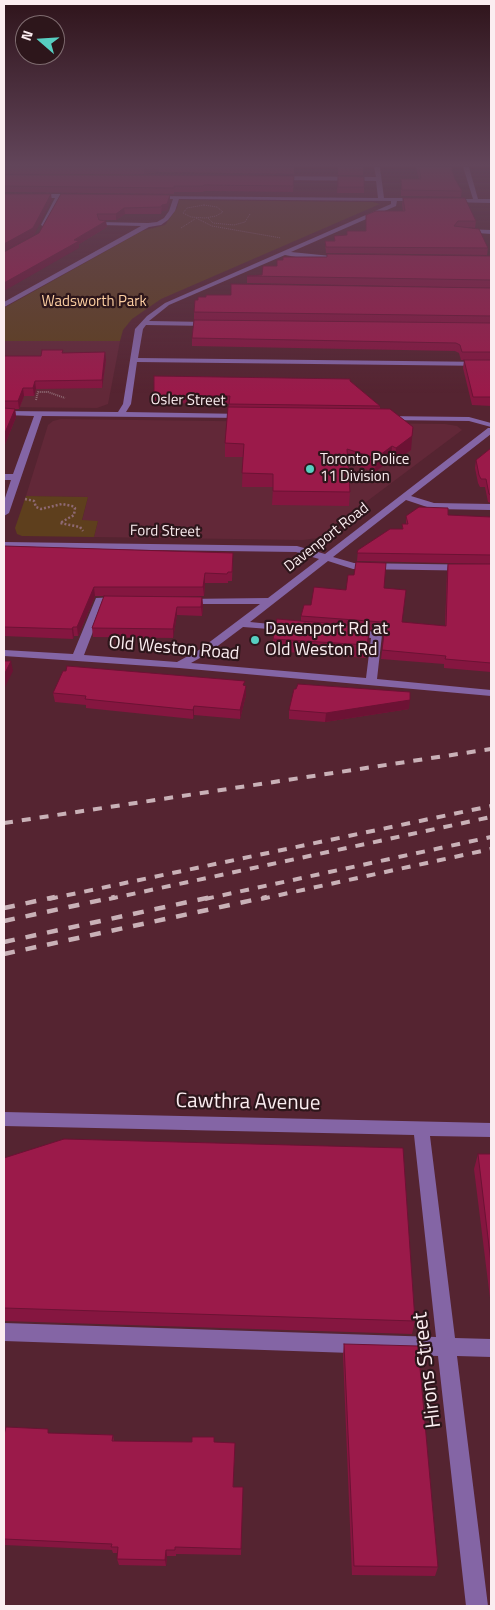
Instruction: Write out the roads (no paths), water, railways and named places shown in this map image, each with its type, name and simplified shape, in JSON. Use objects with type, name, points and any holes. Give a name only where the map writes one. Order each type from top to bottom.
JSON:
[{"type":"street","points":[[4,305],[117,242]]},
{"type":"street","points":[[122,414],[127,404],[134,349],[139,329],[149,317],[168,304],[310,242]]},
{"type":"street","points":[[286,253],[307,257],[336,258]]},
{"type":"street","points":[[211,285],[230,287]]},
{"type":"street","points":[[144,323],[219,324]]},
{"type":"street","points":[[134,360],[491,364]]},
{"type":"street","name":"Osler Street","points":[[4,413],[251,416]]},
{"type":"street","points":[[4,513],[39,413]]},
{"type":"street","points":[[380,418],[469,419],[491,425]]},
{"type":"street","name":"Davenport Road","points":[[179,666],[203,652],[241,624],[491,430]]},
{"type":"street","points":[[4,477],[17,477]]},
{"type":"street","points":[[405,497],[433,506],[491,507]]},
{"type":"street","name":"Ford Street","points":[[4,545],[298,549],[325,559],[353,566],[491,568]]},
{"type":"street","points":[[77,658],[100,600],[128,600]]},
{"type":"street","points":[[175,600],[271,601]]},
{"type":"street","points":[[241,624],[302,630]]},
{"type":"street","points":[[340,632],[377,635],[372,683]]},
{"type":"street","name":"Old Weston Road","points":[[4,653],[491,693]]},
{"type":"street","name":"Cawthra Avenue","points":[[4,1119],[491,1130]]},
{"type":"street","name":"Hirons Street","points":[[421,1128],[477,1606]]},
{"type":"street","points":[[4,1332],[491,1348]]},
{"type":"railway","points":[[4,823],[491,749]]},
{"type":"railway","points":[[49,899],[491,806]]},
{"type":"railway","points":[[109,899],[491,817]]},
{"type":"railway","points":[[205,899],[491,837]]},
{"type":"railway","points":[[261,899],[491,849]]},
{"type":"railway","points":[[4,908],[55,897]]},
{"type":"railway","points":[[4,921],[115,897]]},
{"type":"railway","points":[[4,942],[211,897]]},
{"type":"railway","points":[[4,954],[267,897]]},
{"type":"place","name":"Toronto Police 11 Division","points":[[310,469]]},
{"type":"place","name":"Davenport Rd at Old Weston Rd","points":[[255,640]]},
{"type":"park label","name":"Wadsworth Park","points":[[94,302]]}]
